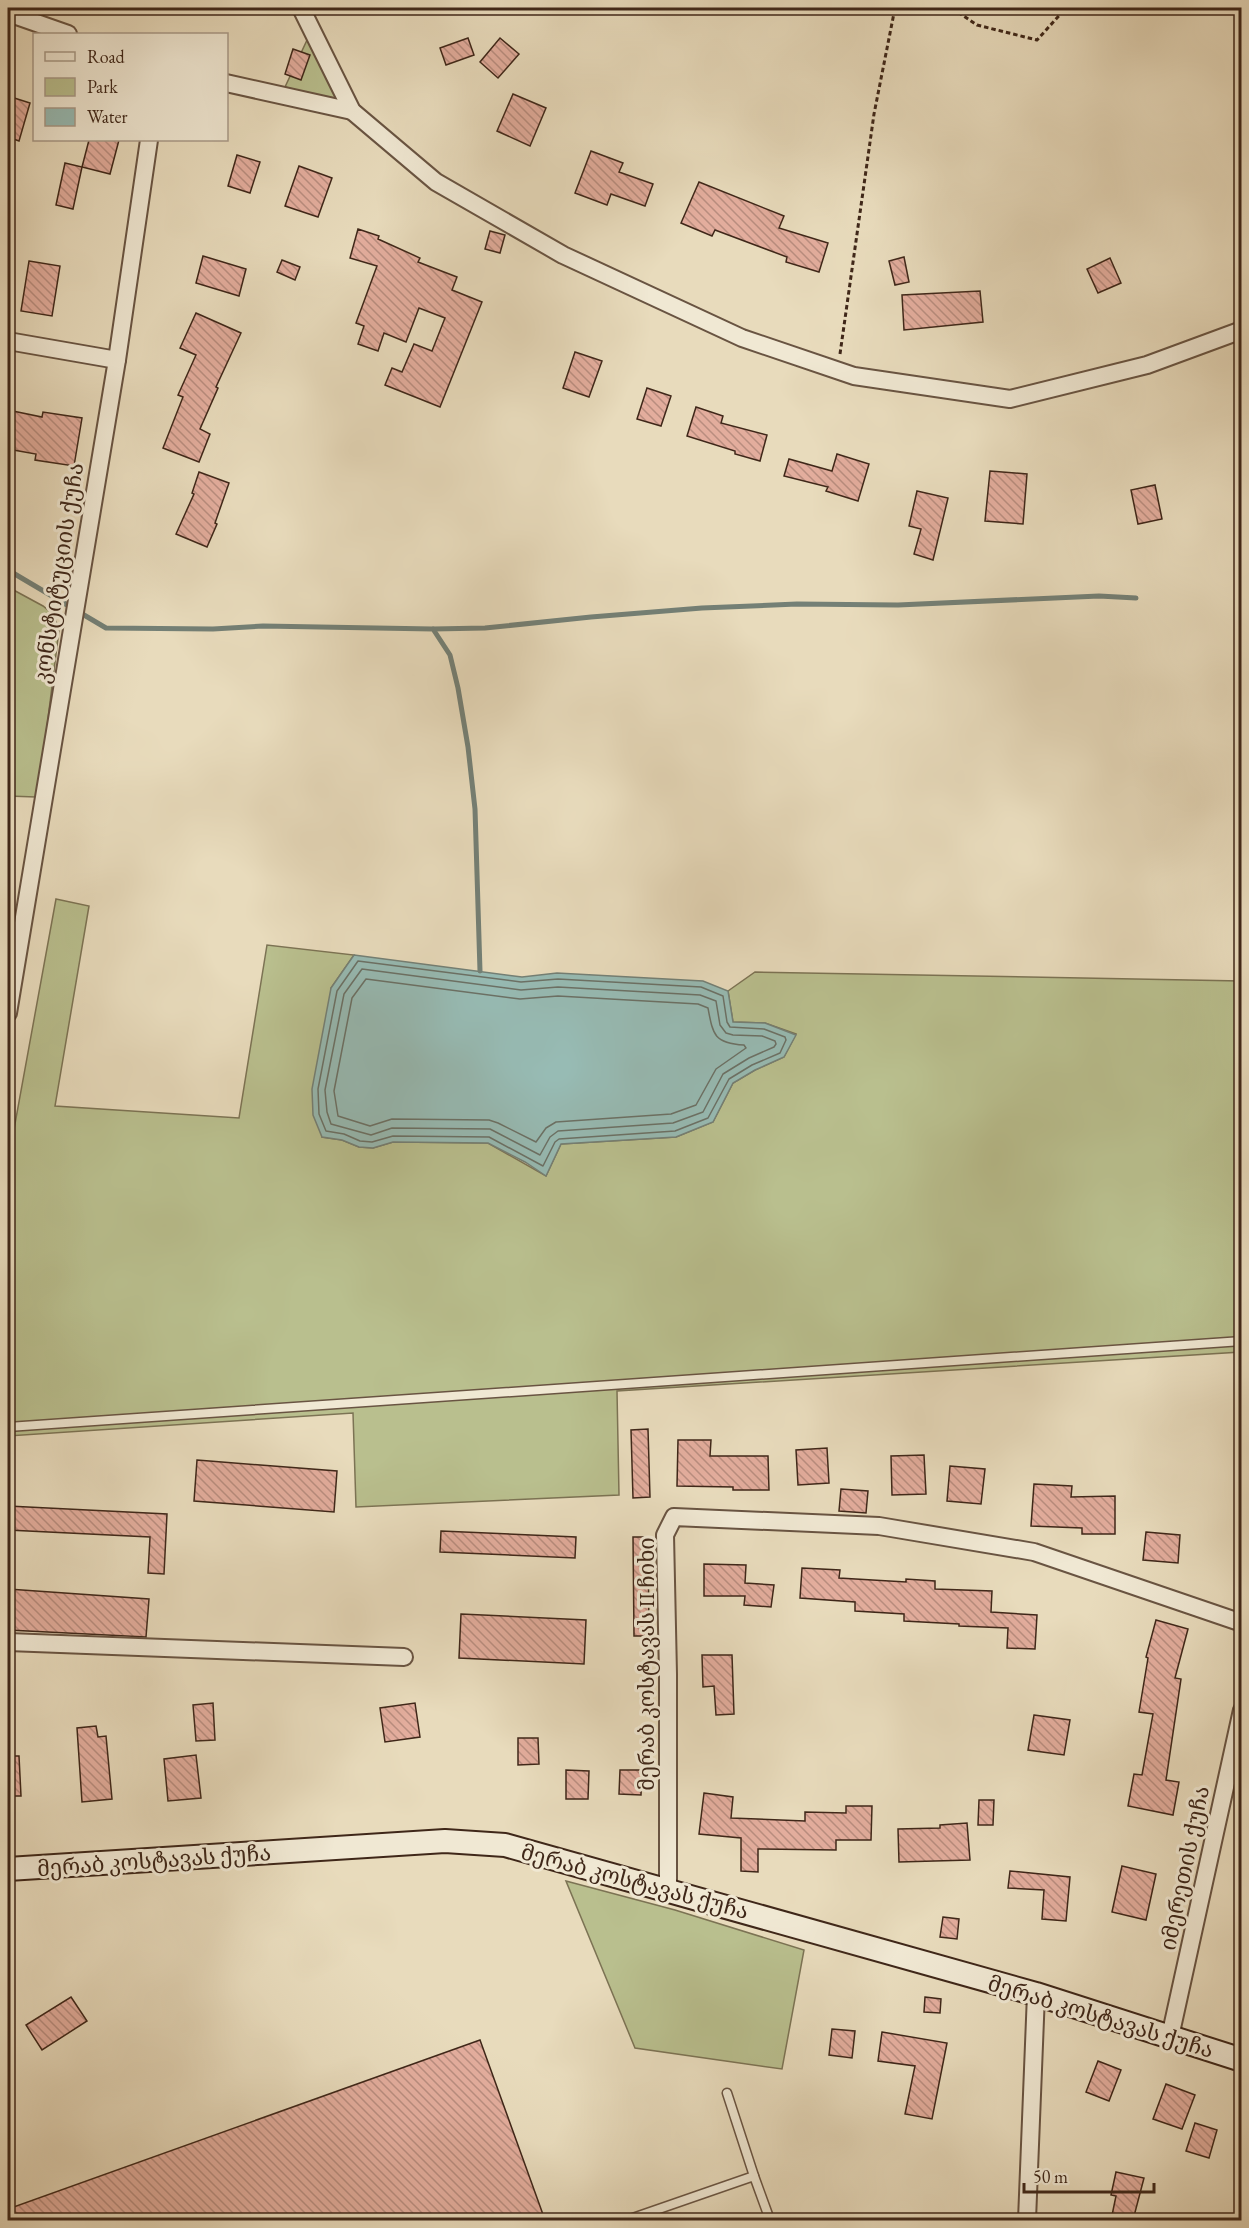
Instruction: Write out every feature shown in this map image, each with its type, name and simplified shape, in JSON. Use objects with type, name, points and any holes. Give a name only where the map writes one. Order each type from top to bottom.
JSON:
[{"type":"main road","name":"მერაბ კოსტავას ქუჩა","points":[[8,1869],[445,1841],[505,1845],[1036,1994],[1242,2060]]},
{"type":"street","points":[[301,8],[352,111],[435,182],[563,255],[742,338],[854,376],[1010,399],[1147,365],[1242,330]]},
{"type":"street","points":[[8,13],[65,33]]},
{"type":"street","points":[[228,83],[352,111]]},
{"type":"street","name":"კონსტიტუციის ქუჩა","points":[[8,1013],[117,360],[149,141]]},
{"type":"street","points":[[8,340],[117,360]]},
{"type":"street","name":"მერაბ კოსტავას II ჩიხი","points":[[668,1890],[668,1674],[665,1535],[674,1517],[879,1526],[1034,1552],[1242,1623]]},
{"type":"street","points":[[8,1642],[404,1657]]},
{"type":"street","name":"იმერეთის ქუჩა","points":[[1170,2037],[1242,1710]]},
{"type":"street","points":[[1027,2220],[1036,1994]]},
{"type":"lane","points":[[8,1427],[1242,1341]]},
{"type":"lane","points":[[728,2093],[770,2220]]},
{"type":"lane","points":[[627,2220],[754,2176]]},
{"type":"path","points":[[837,370],[874,114],[895,8]]},
{"type":"path","points":[[952,8],[977,25],[1037,40],[1066,8]]},
{"type":"green space","points":[[308,38],[336,95],[334,100],[285,87]]},
{"type":"green space","points":[[8,587],[43,606],[54,615],[59,630],[40,783],[36,797],[8,796]]},
{"type":"green space","points":[[56,899],[89,906],[55,1106],[239,1118],[267,945],[354,955],[331,988],[322,1137],[342,1140],[359,1147],[373,1148],[393,1142],[488,1143],[546,1176],[561,1144],[676,1137],[713,1122],[733,1083],[784,1057],[796,1034],[765,1023],[733,1022],[728,991],[755,972],[1241,981],[1241,1352],[617,1391],[619,1495],[356,1507],[353,1413],[8,1436],[8,1162]]},
{"type":"green space","points":[[566,1881],[675,1910],[804,1950],[782,2069],[635,2048]]},
{"type":"water","points":[[354,955],[522,977],[557,973],[703,981],[728,991],[733,1022],[765,1023],[796,1035],[784,1057],[733,1083],[713,1122],[676,1137],[561,1144],[546,1176],[488,1143],[393,1142],[373,1148],[359,1147],[342,1140],[322,1137],[313,1115],[312,1089],[331,988]]},
{"type":"building","points":[[468,38],[474,55],[446,65],[440,48]]},
{"type":"building","points":[[500,38],[519,54],[498,78],[480,62]]},
{"type":"building","points":[[293,49],[310,55],[301,80],[285,74]]},
{"type":"building","points":[[513,94],[546,108],[530,146],[497,131]]},
{"type":"building","points":[[8,96],[30,103],[19,141],[8,137]]},
{"type":"building","points":[[89,141],[119,141],[110,174],[82,167]]},
{"type":"building","points":[[591,151],[623,163],[619,172],[653,184],[645,206],[611,194],[607,205],[575,193]]},
{"type":"building","points":[[237,155],[260,162],[250,193],[228,186]]},
{"type":"building","points":[[65,163],[82,167],[73,209],[56,205]]},
{"type":"building","points":[[299,166],[332,178],[318,217],[285,206]]},
{"type":"building","points":[[699,182],[784,216],[779,228],[828,243],[819,272],[786,262],[787,257],[715,230],[712,236],[681,223]]},
{"type":"building","points":[[358,229],[379,236],[378,239],[420,258],[418,262],[457,277],[452,290],[482,302],[440,407],[385,385],[392,368],[402,372],[414,344],[432,351],[445,318],[419,308],[406,342],[384,333],[378,351],[358,344],[364,326],[356,323],[377,266],[350,258]]},
{"type":"building","points":[[490,231],[505,235],[500,253],[485,249]]},
{"type":"building","points":[[203,256],[246,269],[239,296],[196,283]]},
{"type":"building","points":[[904,257],[909,282],[895,285],[889,261]]},
{"type":"building","points":[[1110,258],[1121,283],[1098,293],[1087,269]]},
{"type":"building","points":[[282,260],[300,267],[295,280],[277,272]]},
{"type":"building","points":[[29,261],[60,266],[52,316],[21,311]]},
{"type":"building","points":[[980,291],[983,322],[904,330],[902,295]]},
{"type":"building","points":[[196,313],[241,333],[200,429],[210,434],[199,462],[163,448],[183,397],[178,395],[196,355],[180,348]]},
{"type":"building","points":[[575,352],[602,361],[589,397],[563,388]]},
{"type":"building","points":[[647,388],[671,396],[661,426],[637,419]]},
{"type":"building","points":[[696,407],[723,416],[721,423],[767,435],[760,461],[687,436]]},
{"type":"building","points":[[8,410],[42,417],[43,412],[82,418],[74,466],[35,460],[36,454],[8,449]]},
{"type":"building","points":[[837,454],[869,464],[858,501],[826,491],[828,487],[784,476],[789,459],[832,471]]},
{"type":"building","points":[[990,471],[1027,474],[1023,524],[985,521]]},
{"type":"building","points":[[199,472],[229,483],[215,523],[217,524],[207,547],[176,534],[194,494],[192,493]]},
{"type":"building","points":[[1155,485],[1162,519],[1138,524],[1131,490]]},
{"type":"building","points":[[917,491],[948,498],[933,560],[914,554],[921,529],[909,526]]},
{"type":"building","points":[[648,1429],[650,1497],[633,1498],[631,1430]]},
{"type":"building","points":[[678,1440],[711,1440],[710,1456],[768,1456],[769,1490],[677,1486]]},
{"type":"building","points":[[827,1448],[829,1483],[798,1485],[796,1450]]},
{"type":"building","points":[[924,1455],[926,1494],[892,1495],[891,1456]]},
{"type":"building","points":[[197,1460],[337,1471],[334,1512],[194,1501]]},
{"type":"building","points":[[950,1466],[985,1469],[981,1504],[947,1501]]},
{"type":"building","points":[[1034,1484],[1072,1486],[1071,1497],[1115,1496],[1115,1534],[1082,1534],[1082,1528],[1031,1526]]},
{"type":"building","points":[[841,1489],[868,1491],[866,1513],[839,1511]]},
{"type":"building","points":[[8,1506],[167,1514],[164,1574],[148,1573],[150,1537],[8,1530]]},
{"type":"building","points":[[441,1531],[576,1537],[575,1558],[440,1552]]},
{"type":"building","points":[[1146,1532],[1180,1535],[1178,1563],[1143,1560]]},
{"type":"building","points":[[633,1537],[648,1537],[649,1636],[634,1636]]},
{"type":"building","points":[[704,1564],[746,1565],[745,1583],[774,1585],[771,1607],[744,1605],[745,1596],[704,1596]]},
{"type":"building","points":[[802,1568],[840,1570],[839,1578],[906,1582],[906,1579],[935,1581],[935,1589],[992,1591],[991,1612],[1037,1615],[1035,1649],[1007,1648],[1008,1628],[904,1621],[904,1614],[855,1611],[855,1602],[800,1598]]},
{"type":"building","points":[[8,1589],[149,1599],[146,1637],[8,1630]]},
{"type":"building","points":[[461,1614],[586,1620],[584,1664],[459,1658]]},
{"type":"building","points":[[1156,1620],[1188,1629],[1175,1678],[1181,1679],[1166,1780],[1179,1782],[1173,1815],[1128,1806],[1134,1774],[1142,1775],[1153,1714],[1139,1712],[1148,1658],[1146,1657]]},
{"type":"building","points":[[702,1655],[732,1655],[734,1714],[716,1715],[714,1686],[703,1687]]},
{"type":"building","points":[[213,1703],[215,1740],[196,1741],[193,1705]]},
{"type":"building","points":[[415,1703],[420,1737],[385,1742],[380,1708]]},
{"type":"building","points":[[1034,1715],[1070,1720],[1064,1755],[1028,1750]]},
{"type":"building","points":[[96,1726],[98,1737],[106,1736],[112,1799],[82,1802],[77,1728]]},
{"type":"building","points":[[518,1738],[538,1738],[539,1764],[518,1765]]},
{"type":"building","points":[[196,1755],[201,1798],[168,1801],[164,1759]]},
{"type":"building","points":[[8,1756],[19,1756],[21,1796],[8,1796]]},
{"type":"building","points":[[566,1770],[589,1771],[588,1799],[566,1799]]},
{"type":"building","points":[[620,1770],[642,1770],[641,1795],[619,1794]]},
{"type":"building","points":[[704,1793],[733,1797],[731,1818],[805,1821],[805,1812],[846,1813],[846,1806],[872,1806],[871,1840],[836,1840],[836,1850],[758,1849],[758,1872],[741,1871],[741,1838],[699,1834]]},
{"type":"building","points":[[979,1800],[994,1800],[993,1825],[978,1825]]},
{"type":"building","points":[[967,1823],[970,1860],[899,1862],[898,1829],[940,1828],[940,1825]]},
{"type":"building","points":[[1122,1866],[1156,1874],[1146,1920],[1112,1912]]},
{"type":"building","points":[[1010,1871],[1070,1877],[1066,1921],[1042,1919],[1044,1890],[1008,1888]]},
{"type":"building","points":[[943,1917],[959,1919],[957,1939],[940,1937]]},
{"type":"building","points":[[71,1997],[87,2021],[42,2050],[26,2025]]},
{"type":"building","points":[[925,1997],[941,1999],[940,2013],[924,2012]]},
{"type":"building","points":[[832,2029],[855,2031],[852,2058],[829,2055]]},
{"type":"building","points":[[882,2032],[947,2043],[932,2119],[905,2114],[915,2066],[878,2061]]},
{"type":"building","points":[[480,2040],[545,2220],[8,2220],[8,2209]]},
{"type":"building","points":[[1098,2061],[1121,2070],[1109,2101],[1086,2092]]},
{"type":"building","points":[[1166,2084],[1195,2095],[1182,2129],[1153,2119]]},
{"type":"building","points":[[1195,2123],[1217,2130],[1209,2158],[1186,2151]]},
{"type":"building","points":[[1116,2172],[1144,2178],[1133,2220],[1111,2220],[1116,2196],[1111,2195]]},
{"type":"waterway","points":[[8,570],[106,628],[213,629],[263,626],[433,629],[450,655],[468,747],[475,809],[480,971]]},
{"type":"waterway","points":[[433,629],[485,628],[702,608],[797,604],[898,605],[1099,596],[1136,598]]}]
